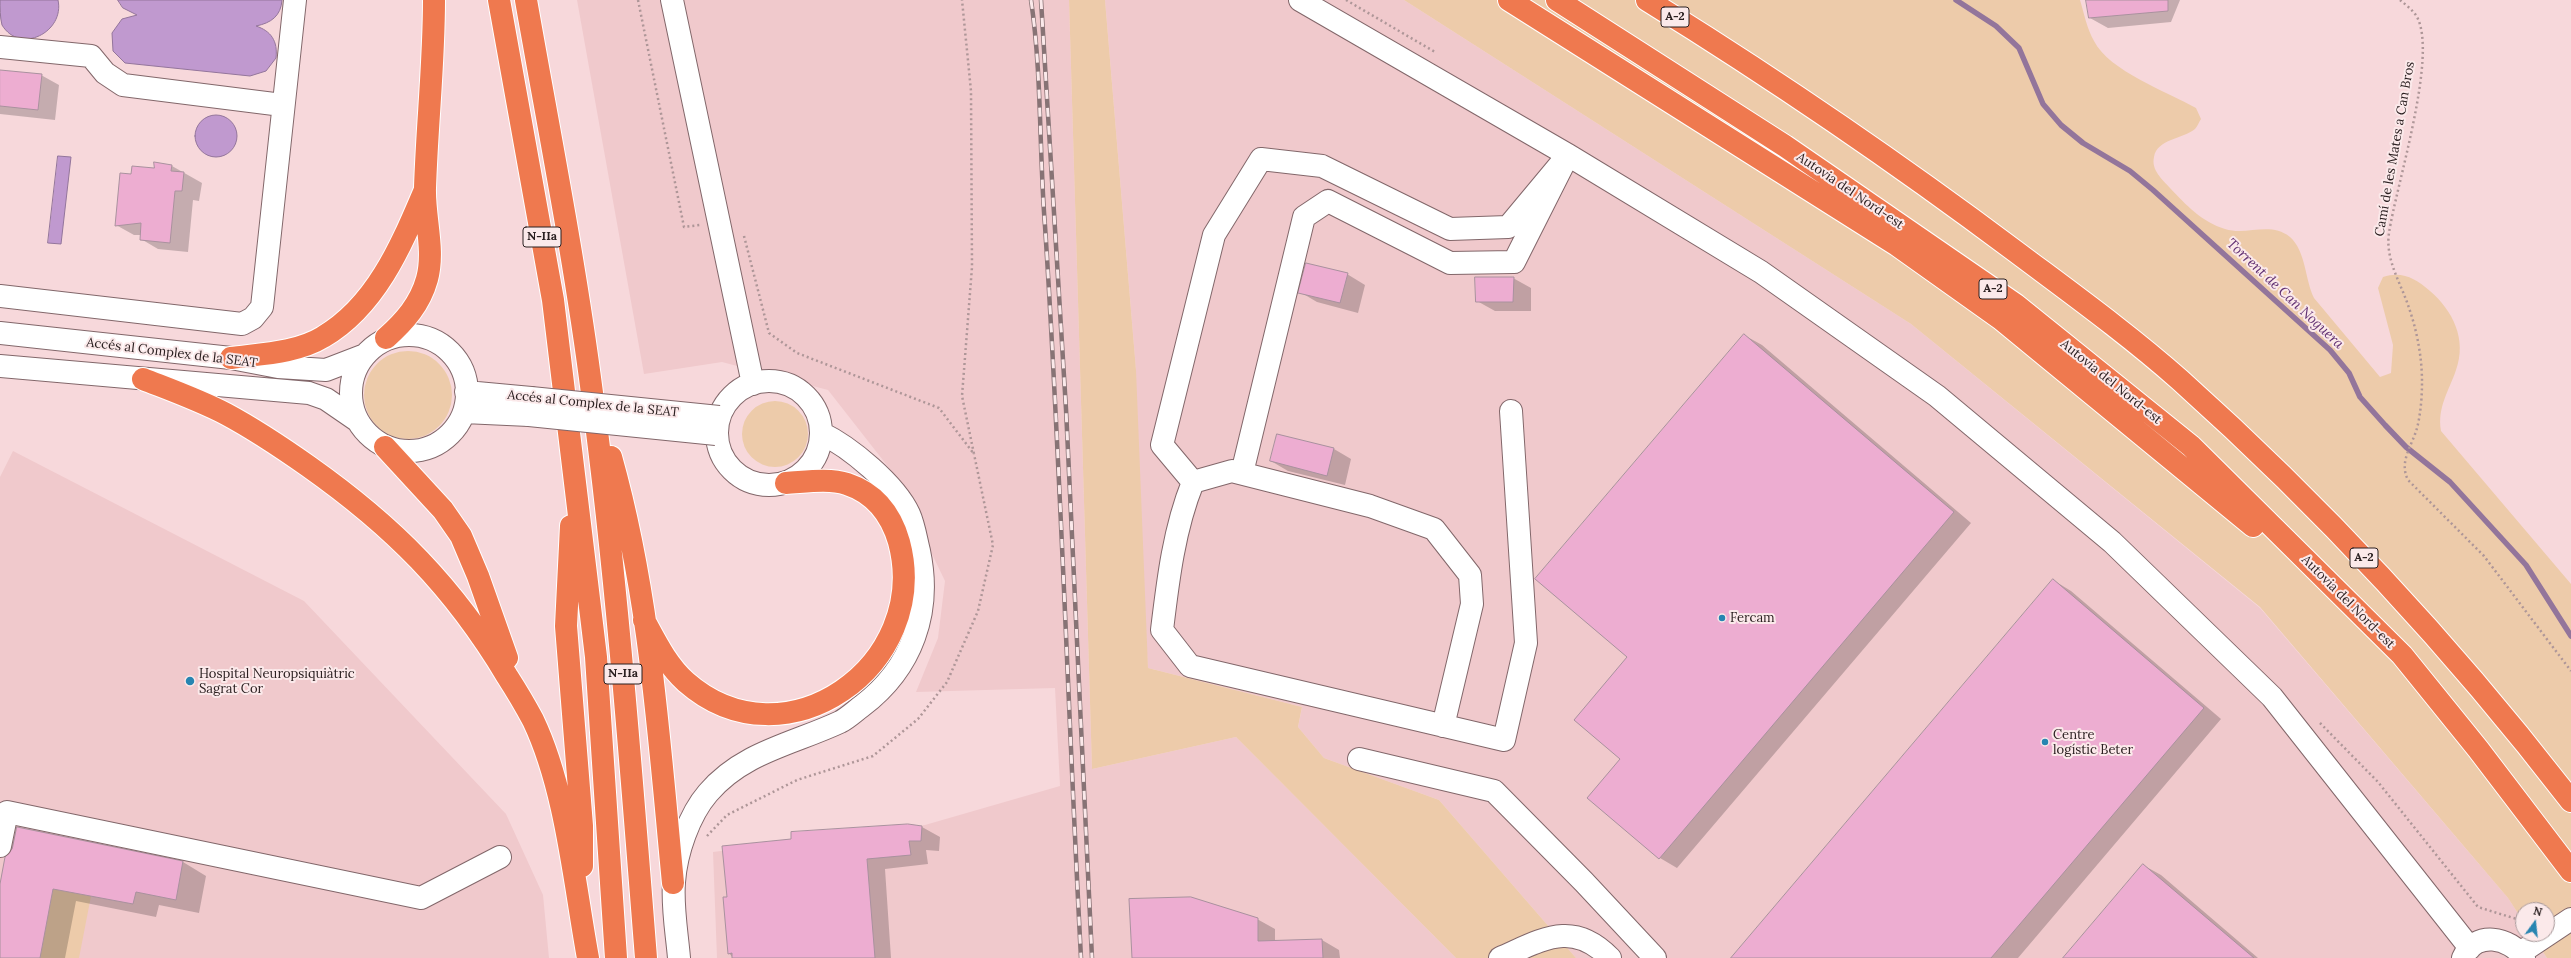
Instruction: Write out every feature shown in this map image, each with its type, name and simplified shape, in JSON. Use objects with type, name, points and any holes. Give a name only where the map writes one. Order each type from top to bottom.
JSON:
[{"type":"highway","points":[[386,338],[411,314],[422,294],[428,277],[428,227],[424,190],[434,0]]},
{"type":"highway","name":"N-IIa","points":[[499,0],[553,300],[596,657],[616,958]]},
{"type":"highway","name":"N-IIa","points":[[526,0],[575,280],[592,391],[618,609],[646,958]]},
{"type":"highway","points":[[1509,0],[1897,245],[2001,319],[2234,510],[2383,637]]},
{"type":"highway","name":"Autovia del Nord-est","points":[[1556,0],[1785,146],[2016,305],[2190,446],[2402,655],[2478,749],[2571,871]]},
{"type":"highway","name":"A-2","points":[[1647,0],[1702,34],[1934,191],[2131,339],[2180,380],[2331,522],[2436,635],[2518,733],[2571,801]]},
{"type":"highway","points":[[231,358],[269,353],[322,338],[355,312],[376,290],[424,190]]},
{"type":"highway","points":[[143,380],[224,413],[254,430],[320,475],[389,528],[415,553],[451,594],[490,648],[533,720],[552,772],[565,826],[588,958]]},
{"type":"highway","points":[[592,391],[618,481],[636,561],[674,883]]},
{"type":"highway","points":[[385,447],[444,510],[461,536],[478,576],[523,702]]},
{"type":"highway","points":[[574,476],[566,626],[582,826],[581,921]]},
{"type":"highway","points":[[644,620],[663,655],[686,682],[708,697],[742,710],[765,714],[799,711],[823,702],[847,688],[869,668],[890,638],[901,603],[902,555],[896,532],[884,510],[868,493],[846,483],[786,483]]},
{"type":"street","points":[[0,296],[242,324],[253,318],[262,307],[282,105],[295,0]]},
{"type":"street","points":[[672,0],[753,384]]},
{"type":"street","points":[[1300,0],[1568,155],[1761,272],[1937,396],[2112,542],[2272,697],[2467,953],[2487,940],[2498,939],[2509,943],[2522,955],[2571,919]]},
{"type":"street","points":[[0,47],[91,56],[105,73],[123,85],[282,105]]},
{"type":"street","points":[[1242,473],[1304,217],[1328,201],[1450,263],[1514,262],[1568,155]]},
{"type":"street","points":[[1193,482],[1162,445],[1214,235],[1261,159],[1322,166],[1450,229],[1508,227],[1568,155]]},
{"type":"street","name":"Accés al Complex de la SEAT","points":[[0,333],[231,358],[278,367],[326,370],[365,355],[386,338],[402,333],[425,336],[447,346],[457,358],[464,372],[465,402],[452,433],[433,448],[408,453],[385,447],[369,436],[358,421],[326,399],[309,393],[252,386],[143,380],[0,366]]},
{"type":"street","name":"Accés al Complex de la SEAT","points":[[358,421],[352,388],[356,371],[365,355]]},
{"type":"street","points":[[771,381],[782,383],[803,394],[816,412],[821,433],[817,457],[810,468],[786,483],[758,485],[733,472],[724,461],[719,448],[718,426],[730,398],[739,390],[753,384],[771,381]]},
{"type":"street","name":"Accés al Complex de la SEAT","points":[[465,402],[530,406],[718,426]]},
{"type":"street","points":[[1193,482],[1182,508],[1167,581],[1162,630],[1190,666],[1504,740],[1526,643],[1511,411]]},
{"type":"street","points":[[679,958],[674,883],[680,852],[690,823],[707,794],[730,771],[764,751],[842,721],[871,699],[899,670],[914,639],[924,600],[922,568],[908,513],[867,464],[836,440],[821,433]]},
{"type":"street","points":[[1193,482],[1232,471],[1370,506],[1434,529],[1470,575],[1472,604],[1443,726]]},
{"type":"street","points":[[1359,758],[1494,791],[1584,882],[1654,958]]},
{"type":"street","points":[[0,846],[7,812],[421,898],[500,857]]},
{"type":"street","points":[[1500,958],[1548,939],[1566,935],[1579,937],[1591,942],[1610,958]]},
{"type":"path","points":[[638,0],[684,227],[718,222]]},
{"type":"path","points":[[744,233],[769,333],[797,353],[939,408],[974,454],[962,396],[972,267],[971,91],[962,0]]},
{"type":"path","name":"Camí de les Mates a Can Bros","points":[[2400,0],[2417,16],[2422,39],[2418,94],[2402,176],[2391,219],[2388,247],[2394,271],[2409,307],[2421,362],[2421,404],[2418,424],[2403,464],[2404,472],[2408,480],[2484,556],[2571,671]]},
{"type":"shaded area","points":[[0,0],[58,0],[58,11],[55,22],[48,30],[39,36],[29,39],[19,38],[10,34],[2,25],[0,16]]},
{"type":"shaded area","points":[[118,0],[282,0],[280,10],[271,21],[256,26],[266,31],[275,42],[276,58],[266,71],[250,76],[125,63],[113,51],[112,33],[122,19],[137,15],[123,8]]},
{"type":"shaded area","points":[[577,0],[1069,0],[1092,769],[1236,737],[1456,958],[717,958],[713,852],[925,825],[1060,786],[1055,688],[916,692],[938,638],[945,581],[893,473],[828,390],[722,362],[644,374]]},
{"type":"shaded area","points":[[1069,0],[1105,0],[1136,370],[1148,668],[1302,707],[1298,727],[1324,758],[1439,800],[1576,958],[1456,958],[1236,737],[1092,769]]},
{"type":"shaded area","points":[[1105,0],[1404,0],[1911,324],[2260,608],[2508,898],[2515,909],[2515,942],[2536,942],[2547,958],[1576,958],[1439,800],[1324,758],[1298,727],[1302,707],[1148,668],[1136,505],[1136,370]]},
{"type":"shaded area","points":[[1404,0],[2080,0],[2089,31],[2094,41],[2112,62],[2140,80],[2196,108],[2201,119],[2195,129],[2165,143],[2156,151],[2153,162],[2161,178],[2182,201],[2209,222],[2217,226],[2233,231],[2274,230],[2282,232],[2290,237],[2299,250],[2314,298],[2380,377],[2391,373],[2393,345],[2378,288],[2383,277],[2390,275],[2402,275],[2419,282],[2445,307],[2456,326],[2460,347],[2459,359],[2442,407],[2440,422],[2441,431],[2571,584],[2571,958],[2547,958],[2536,942],[2555,942],[2555,902],[2515,902],[2515,909],[2508,898],[2260,607],[1911,324]]},
{"type":"shaded area","points":[[216,115],[231,121],[237,136],[231,151],[216,157],[201,151],[195,136],[201,121]]},
{"type":"shaded area","points":[[58,156],[71,157],[61,244],[48,243]]},
{"type":"shaded area","points":[[399,351],[417,351],[433,358],[445,370],[452,386],[452,404],[445,420],[433,432],[417,439],[399,439],[383,432],[371,420],[364,404],[364,386],[371,370],[383,358]]},
{"type":"shaded area","points":[[775,401],[788,403],[798,411],[806,421],[808,434],[806,447],[798,457],[788,465],[775,467],[762,465],[752,457],[744,447],[742,434],[744,421],[752,411],[762,403]]},
{"type":"shaded area","name":"Hospital Neuropsiquiàtric Sagrat Cor","points":[[13,451],[304,601],[506,814],[543,895],[549,958],[0,958],[0,477]]},
{"type":"shaded area","points":[[38,880],[92,891],[79,958],[23,958]]},
{"type":"building","points":[[2086,0],[2168,0],[2168,11],[2089,18]]},
{"type":"building","points":[[0,70],[42,74],[38,110],[0,106]]},
{"type":"building","points":[[154,162],[172,165],[171,171],[184,172],[182,191],[175,191],[170,243],[140,240],[141,223],[115,226],[120,173],[131,174],[132,166],[154,168]]},
{"type":"building","points":[[1306,263],[1348,273],[1340,303],[1298,293]]},
{"type":"building","points":[[1475,277],[1514,277],[1513,302],[1476,302]]},
{"type":"building","name":"Fercam","points":[[1744,334],[1954,512],[1659,859],[1587,798],[1620,759],[1574,720],[1627,657],[1535,579]]},
{"type":"building","points":[[1277,434],[1334,448],[1327,476],[1270,461]]},
{"type":"building","name":"Centre logístic Beter","points":[[2053,579],[2204,708],[1991,958],[1731,958]]},
{"type":"building","points":[[908,824],[922,826],[921,841],[909,841],[911,855],[867,859],[875,958],[732,958],[732,953],[728,954],[723,897],[727,897],[722,846],[791,839],[791,832]]},
{"type":"building","points":[[17,827],[183,861],[176,900],[136,892],[133,904],[53,889],[40,958],[0,958],[0,884],[5,857],[12,849]]},
{"type":"building","points":[[2143,864],[2254,958],[2063,958]]},
{"type":"building","points":[[1191,897],[1258,918],[1258,941],[1322,939],[1323,958],[1132,958],[1129,899]]},
{"type":"waterway","name":"Torrent de Can Noguera","points":[[1956,0],[1996,26],[2019,48],[2043,104],[2061,125],[2083,143],[2130,171],[2153,190],[2330,350],[2349,373],[2360,397],[2385,425],[2406,447],[2450,482],[2526,565],[2571,636]]},
{"type":"railway","points":[[1031,0],[1035,28],[1039,84],[1043,198],[1051,318],[1081,958]]},
{"type":"railway","points":[[1041,0],[1066,409],[1092,958]]},
{"type":"place","name":"Fercam","points":[[1722,618]]},
{"type":"place","name":"Hospital Neuropsiquiàtric Sagrat Cor","points":[[190,681]]},
{"type":"place","name":"Centre logístic Beter","points":[[2045,742]]}]
